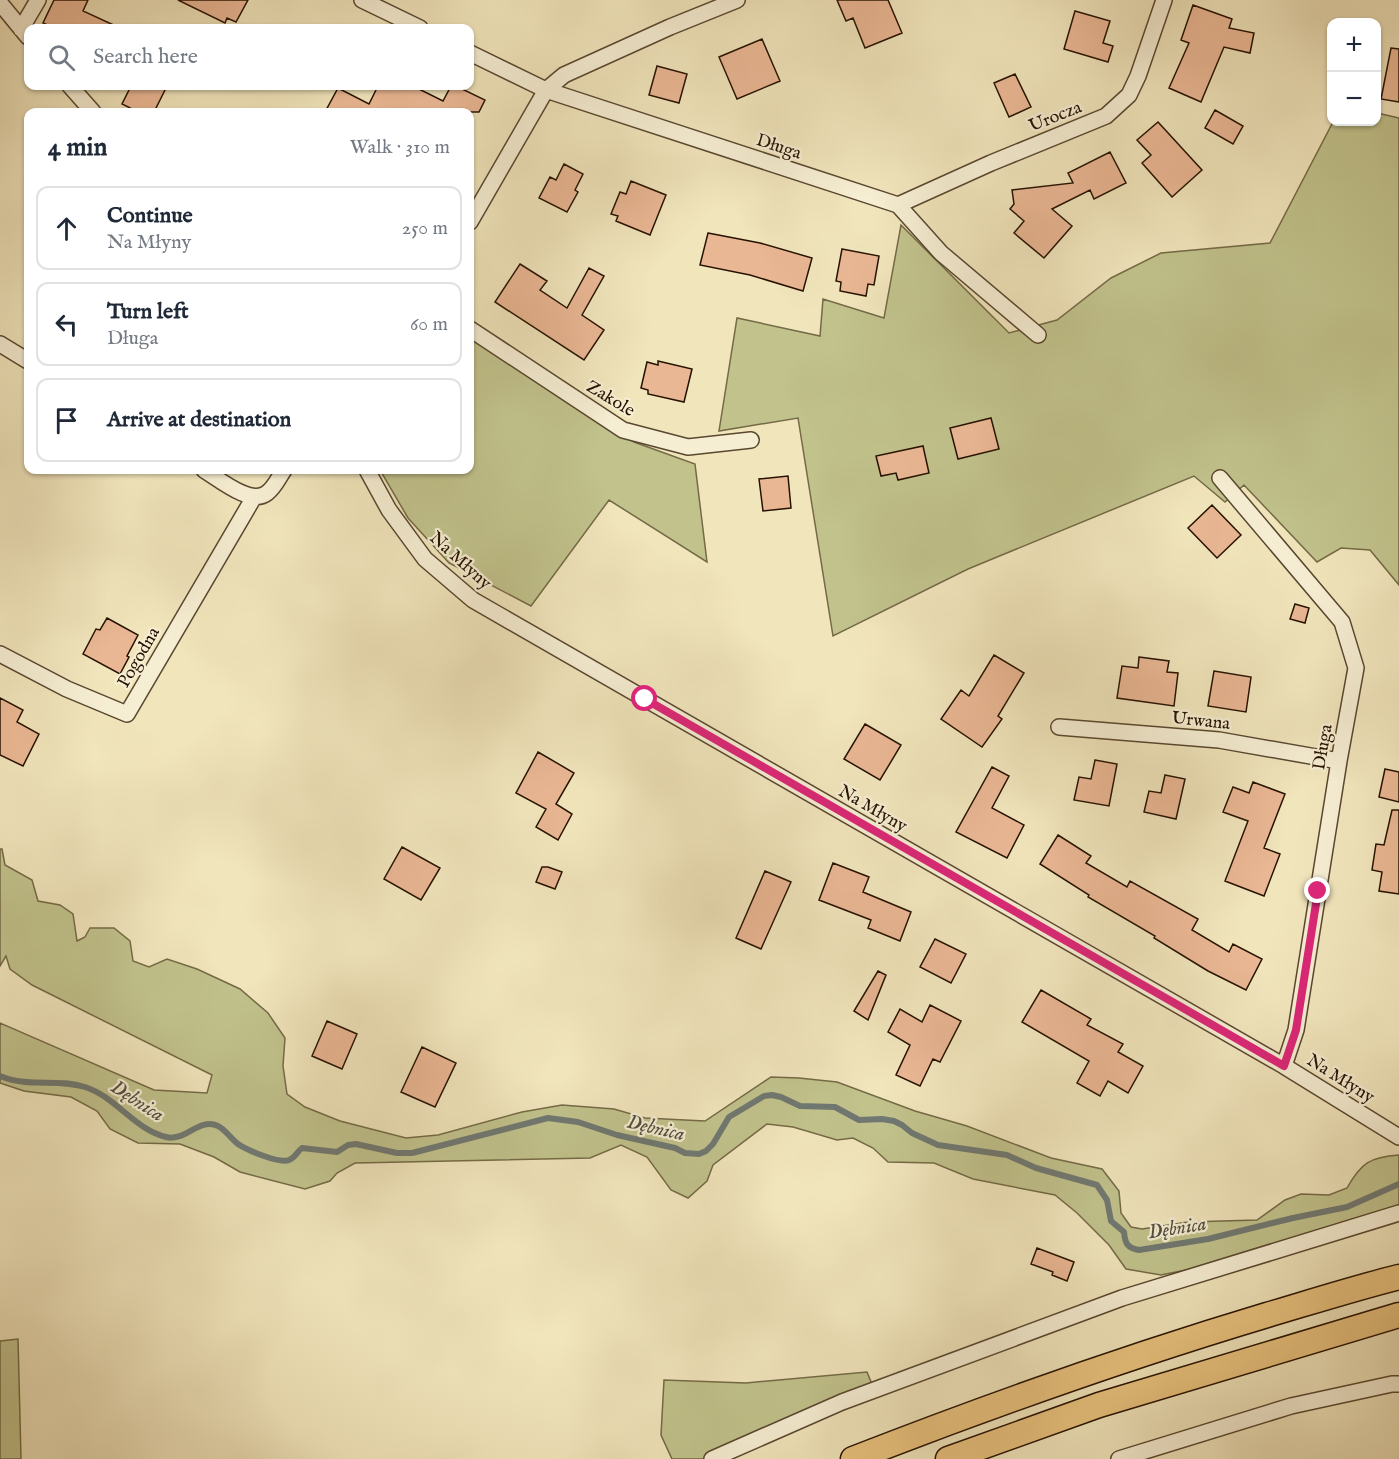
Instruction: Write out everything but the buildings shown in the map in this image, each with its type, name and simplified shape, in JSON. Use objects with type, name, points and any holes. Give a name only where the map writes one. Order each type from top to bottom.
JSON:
[{"type":"main road","points":[[853,1459],[1092,1371],[1225,1328],[1399,1277]]},
{"type":"main road","points":[[948,1459],[1099,1405],[1399,1315]]},
{"type":"street","points":[[29,24],[38,0]]},
{"type":"street","points":[[362,0],[412,24]]},
{"type":"street","points":[[474,215],[546,90],[564,75],[670,27],[737,0]]},
{"type":"street","name":"Urocza","points":[[898,205],[974,170],[1106,116],[1129,95],[1138,76],[1164,0]]},
{"type":"street","points":[[0,3],[24,32]]},
{"type":"street","name":"Długa","points":[[474,55],[546,90],[898,205]]},
{"type":"street","points":[[74,90],[89,108]]},
{"type":"street","points":[[898,205],[941,254],[1038,335]]},
{"type":"street","name":"Zakole","points":[[474,332],[623,430],[688,447],[751,440]]},
{"type":"street","points":[[0,344],[24,359]]},
{"type":"street","points":[[211,474],[240,492],[254,497],[265,495],[281,474]]},
{"type":"street","name":"Na Młyny","points":[[369,474],[389,510],[425,559],[473,600],[1284,1066],[1399,1137]]},
{"type":"street","name":"Długa","points":[[1220,478],[1342,622],[1356,668],[1296,1030],[1284,1066]]},
{"type":"street","name":"Pogodna","points":[[0,654],[67,689],[127,714],[254,497]]},
{"type":"street","name":"Urwana","points":[[1059,727],[1219,740],[1339,761]]},
{"type":"street","points":[[712,1459],[842,1402],[1122,1298],[1399,1213]]},
{"type":"street","points":[[1119,1459],[1290,1406],[1399,1384]]},
{"type":"green space","points":[[1381,114],[1399,118],[1399,585],[1370,550],[1341,548],[1317,562],[1244,485],[1225,502],[1194,476],[968,569],[833,636],[798,418],[719,431],[737,318],[820,336],[823,299],[884,318],[901,225],[1009,333],[1057,320],[1111,278],[1161,253],[1270,243],[1331,126],[1381,126]]},
{"type":"green space","points":[[474,337],[634,442],[695,464],[707,562],[609,500],[531,606],[449,563],[408,518],[382,474],[474,474]]},
{"type":"green space","points":[[0,849],[2,849],[5,865],[32,880],[38,901],[60,905],[73,914],[77,941],[85,937],[90,928],[114,928],[130,941],[133,961],[149,967],[167,959],[197,969],[240,989],[268,1013],[285,1038],[283,1066],[287,1094],[305,1107],[340,1121],[406,1138],[438,1135],[522,1112],[562,1105],[614,1109],[645,1118],[705,1121],[771,1077],[799,1078],[837,1082],[915,1111],[967,1126],[1051,1158],[1102,1169],[1119,1191],[1121,1213],[1131,1227],[1142,1229],[1188,1222],[1257,1220],[1285,1200],[1301,1194],[1329,1195],[1347,1188],[1367,1163],[1381,1157],[1399,1155],[1399,1205],[1191,1269],[1161,1275],[1126,1269],[1109,1245],[1055,1195],[973,1179],[934,1163],[888,1162],[873,1148],[853,1138],[837,1140],[793,1127],[767,1124],[713,1165],[707,1181],[688,1198],[671,1190],[647,1157],[621,1145],[590,1158],[355,1163],[337,1173],[330,1181],[305,1189],[240,1172],[214,1157],[180,1144],[138,1143],[110,1129],[97,1111],[71,1097],[24,1091],[0,1083],[0,1023],[154,1090],[207,1093],[212,1075],[32,985],[10,969],[6,956],[0,966]]},
{"type":"green space","points":[[18,1339],[21,1459],[0,1459],[0,1341]]},
{"type":"green space","points":[[867,1372],[874,1389],[708,1459],[672,1459],[661,1435],[664,1380],[746,1383]]},
{"type":"waterway","name":"Dębnica","points":[[0,1076],[22,1082],[64,1083],[85,1087],[106,1098],[144,1127],[166,1137],[173,1138],[205,1125],[218,1126],[242,1147],[263,1156],[284,1161],[293,1158],[302,1148],[337,1152],[348,1145],[356,1144],[397,1153],[412,1153],[548,1118],[578,1122],[617,1135],[675,1148],[685,1153],[699,1154],[713,1144],[729,1117],[764,1096],[772,1095],[800,1106],[835,1107],[859,1120],[894,1121],[912,1133],[938,1145],[1007,1155],[1036,1168],[1097,1185],[1107,1200],[1111,1221],[1124,1232],[1129,1246],[1139,1250],[1208,1239],[1347,1207],[1399,1184]]},
{"type":"route","points":[[645,699],[1284,1066],[1296,1030],[1318,891]]}]
